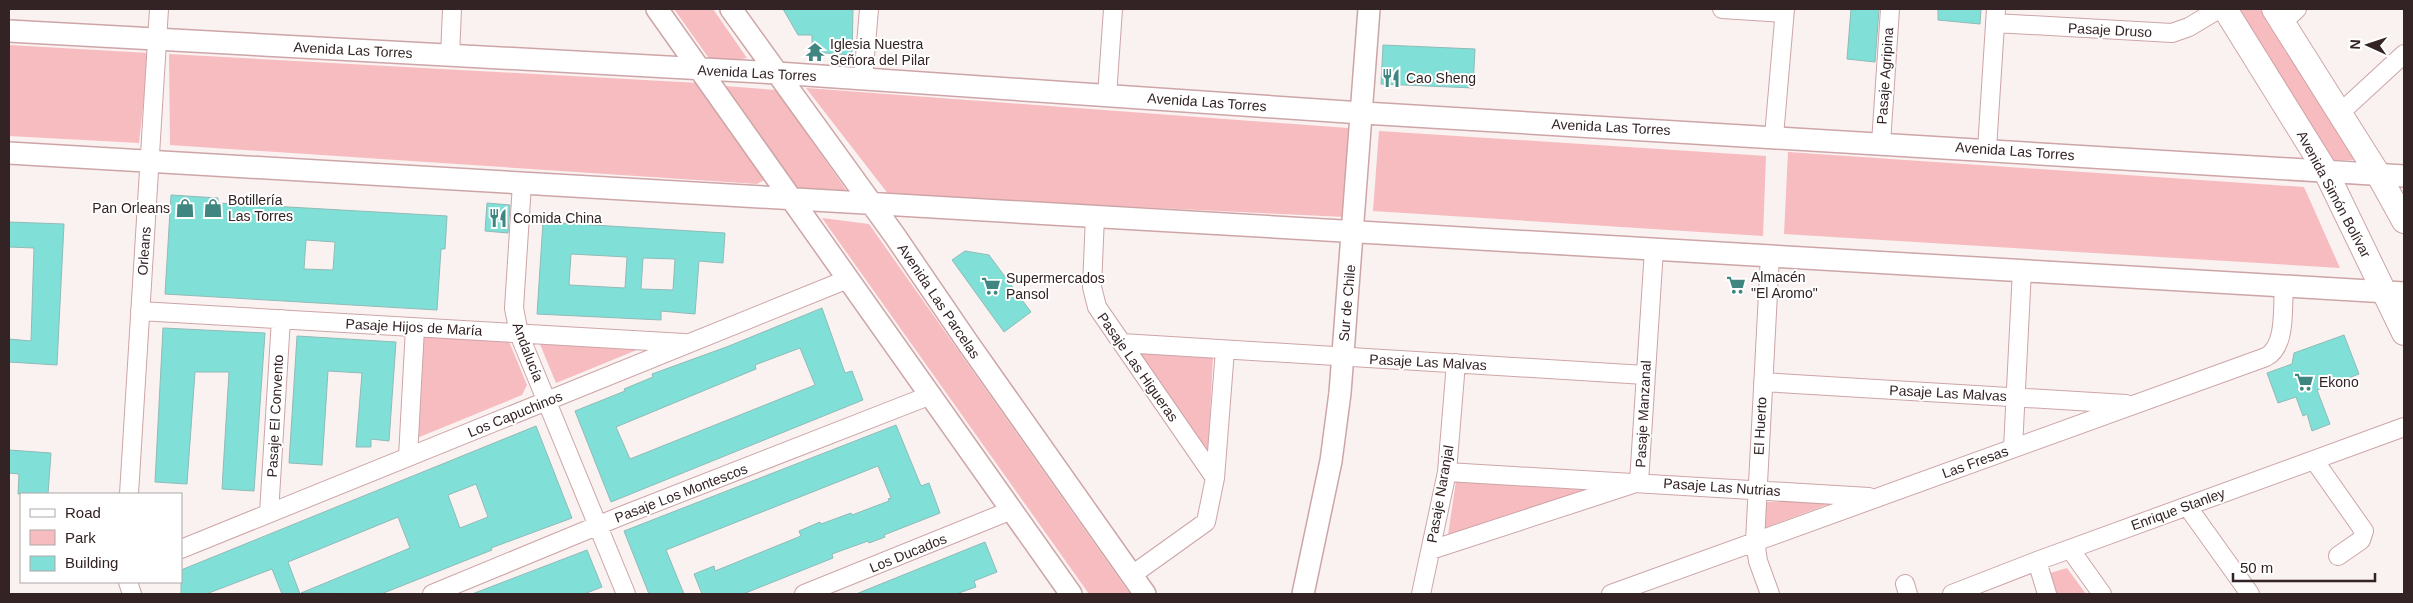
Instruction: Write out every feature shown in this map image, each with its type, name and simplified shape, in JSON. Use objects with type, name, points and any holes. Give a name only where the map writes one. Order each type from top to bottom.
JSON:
[{"type":"main road","name":"Avenida Simón Bolívar","points":[[2225,9],[2325,170],[2395,292],[2404,333]]},
{"type":"main road","points":[[2285,13],[2340,113],[2378,174],[2404,221]]},
{"type":"street","name":"Orleans","points":[[129,493],[159,9]]},
{"type":"street","points":[[450,56],[452,9]]},
{"type":"street","points":[[657,9],[1071,594]]},
{"type":"street","points":[[863,80],[868,9]]},
{"type":"street","points":[[1107,96],[1113,9]]},
{"type":"street","name":"Sur de Chile","points":[[1303,594],[1332,453],[1342,356],[1369,9]]},
{"type":"street","points":[[1722,9],[1785,11],[1774,136]]},
{"type":"street","name":"Pasaje Agripina","points":[[1881,143],[1890,9]]},
{"type":"street","name":"Pasaje Druso","points":[[1995,16],[2172,33],[2190,27],[2219,9]]},
{"type":"street","name":"Avenida Las Parcelas","points":[[740,13],[777,73],[872,204],[1145,594]]},
{"type":"street","points":[[1987,149],[1995,16]]},
{"type":"street","name":"Avenida Las Torres","points":[[9,31],[777,73],[1107,96],[2404,176]]},
{"type":"street","points":[[2340,113],[2404,54]]},
{"type":"street","points":[[9,152],[522,184],[2395,292]]},
{"type":"street","name":"Andalucía","points":[[522,184],[514,308],[519,334],[626,594]]},
{"type":"street","name":"Pasaje Las Higueras","points":[[1095,216],[1093,298],[1215,478]]},
{"type":"street","name":"Pasaje Manzanal","points":[[1431,550],[1639,482],[1654,248]]},
{"type":"street","name":"El Huerto","points":[[1770,255],[1754,541],[1758,561],[1770,594]]},
{"type":"street","points":[[2014,448],[2022,270]]},
{"type":"street","name":"Los Capuchinos","points":[[182,549],[848,279]]},
{"type":"street","name":"Las Fresas","points":[[1611,594],[2271,354],[2279,341],[2284,286]]},
{"type":"street","name":"Pasaje Hijos de María","points":[[140,311],[688,344]]},
{"type":"street","name":"Pasaje El Convento","points":[[269,513],[280,319]]},
{"type":"street","points":[[408,457],[415,328]]},
{"type":"street","name":"Pasaje Las Malvas","points":[[1122,343],[1645,375]]},
{"type":"street","points":[[1132,575],[1206,522],[1215,478],[1225,350]]},
{"type":"street","name":"Pasaje Naranjal","points":[[1422,594],[1447,472],[1456,364]]},
{"type":"street","name":"Pasaje Las Malvas","points":[[1763,382],[2134,405]]},
{"type":"street","name":"Pasaje Los Montescos","points":[[432,594],[598,526],[931,395]]},
{"type":"street","name":"Enrique Stanley","points":[[1952,594],[2404,427]]},
{"type":"street","points":[[2314,460],[2364,530],[2361,540],[2338,556]]},
{"type":"street","name":"Pasaje Las Nutrias","points":[[1447,472],[1877,497]]},
{"type":"street","points":[[2187,506],[2250,594]]},
{"type":"street","name":"Los Ducados","points":[[804,594],[1012,510]]},
{"type":"street","points":[[2070,549],[2102,594]]},
{"type":"street","points":[[2037,561],[2047,594]]},
{"type":"green space","points":[[674,9],[713,9],[747,58],[713,64]]},
{"type":"green space","points":[[2233,9],[2260,9],[2355,160],[2327,160]]},
{"type":"green space","points":[[9,45],[149,53],[139,143],[9,136]]},
{"type":"green space","points":[[169,54],[699,83],[765,174],[764,180],[757,184],[170,145]]},
{"type":"green space","points":[[725,86],[776,90],[849,194],[793,191]]},
{"type":"green space","points":[[806,88],[1348,128],[1345,217],[889,195]]},
{"type":"green space","points":[[1379,131],[1766,156],[1763,236],[1373,211]]},
{"type":"green space","points":[[1788,152],[2304,187],[2340,268],[1784,234]]},
{"type":"green space","points":[[822,218],[869,224],[1130,594],[1089,594]]},
{"type":"green space","points":[[423,336],[508,339],[527,385],[522,395],[417,438]]},
{"type":"green space","points":[[539,342],[649,345],[556,383]]},
{"type":"green space","points":[[1133,352],[1213,358],[1208,453]]},
{"type":"green space","points":[[1456,481],[1597,487],[1448,535]]},
{"type":"green space","points":[[1837,501],[1762,529],[1766,502]]},
{"type":"green space","points":[[2067,568],[2086,594],[2054,594],[2047,574]]},
{"type":"building","points":[[783,9],[853,9],[852,55],[812,52],[812,35],[798,35]]},
{"type":"building","points":[[1851,9],[1879,9],[1875,62],[1847,59]]},
{"type":"building","points":[[1938,9],[1981,9],[1980,24],[1938,20]]},
{"type":"building","points":[[1383,45],[1475,49],[1473,88],[1381,84]]},
{"type":"building","points":[[171,195],[218,198],[218,203],[447,216],[445,249],[441,249],[437,310],[165,294]],"holes":[[[306,240],[335,242],[333,270],[304,269]]]},
{"type":"building","name":"Comida China","points":[[487,203],[510,205],[508,233],[485,231]]},
{"type":"building","points":[[9,222],[64,224],[57,365],[9,362],[9,339],[31,341],[34,248],[9,247]]},
{"type":"building","points":[[543,222],[725,233],[723,263],[699,261],[695,314],[661,311],[661,320],[537,314]],"holes":[[[571,254],[627,257],[625,288],[569,285]],[[643,258],[675,259],[673,290],[641,289]]]},
{"type":"building","name":"Supermercados Pansol","points":[[965,251],[989,255],[1031,312],[1004,332],[952,260]]},
{"type":"building","points":[[822,308],[845,373],[852,371],[863,400],[611,502],[575,411],[625,391],[624,389],[653,377],[652,374],[729,346]],"holes":[[[800,348],[815,385],[630,459],[616,427],[756,369],[755,365]]]},
{"type":"building","points":[[163,328],[265,333],[254,491],[222,489],[229,372],[195,372],[187,484],[155,482]]},
{"type":"building","name":"Ekono","points":[[2344,335],[2359,374],[2317,390],[2330,424],[2312,431],[2307,414],[2303,416],[2296,397],[2278,403],[2267,373],[2292,364],[2294,353]]},
{"type":"building","points":[[297,336],[396,342],[389,441],[371,439],[371,447],[356,447],[362,373],[328,371],[322,465],[289,463]]},
{"type":"building","points":[[896,425],[921,486],[929,483],[940,513],[884,535],[885,537],[832,554],[833,558],[743,594],[702,594],[694,574],[714,566],[715,571],[801,536],[799,531],[820,522],[821,524],[851,513],[852,515],[889,501],[888,499],[891,498],[878,466],[666,550],[684,594],[649,594],[624,531]]},
{"type":"building","points":[[536,426],[572,518],[491,548],[492,550],[381,594],[301,593],[410,548],[398,517],[288,562],[300,594],[282,594],[272,569],[206,594],[181,594],[182,570]],"holes":[[[476,484],[488,517],[460,528],[448,495]]]},
{"type":"building","points":[[9,450],[51,453],[48,493],[18,494],[19,474],[9,473]]},
{"type":"building","points":[[985,542],[997,572],[974,581],[976,587],[956,594],[856,594]]},
{"type":"building","points":[[587,550],[602,587],[584,594],[472,594]]},
{"type":"place","name":"Iglesia Nuestra Señora del Pilar","points":[[815,52]]},
{"type":"place","name":"Cao Sheng","points":[[1391,78]]},
{"type":"place","name":"Pan Orleans","points":[[185,208]]},
{"type":"place","name":"Botillería Las Torres","points":[[213,208]]},
{"type":"place","name":"Comida China","points":[[498,218]]},
{"type":"place","name":"Almacén \"El Aromo\"","points":[[1736,285]]},
{"type":"place","name":"Supermercados Pansol","points":[[991,286]]},
{"type":"place","name":"Ekono","points":[[2304,382]]}]
